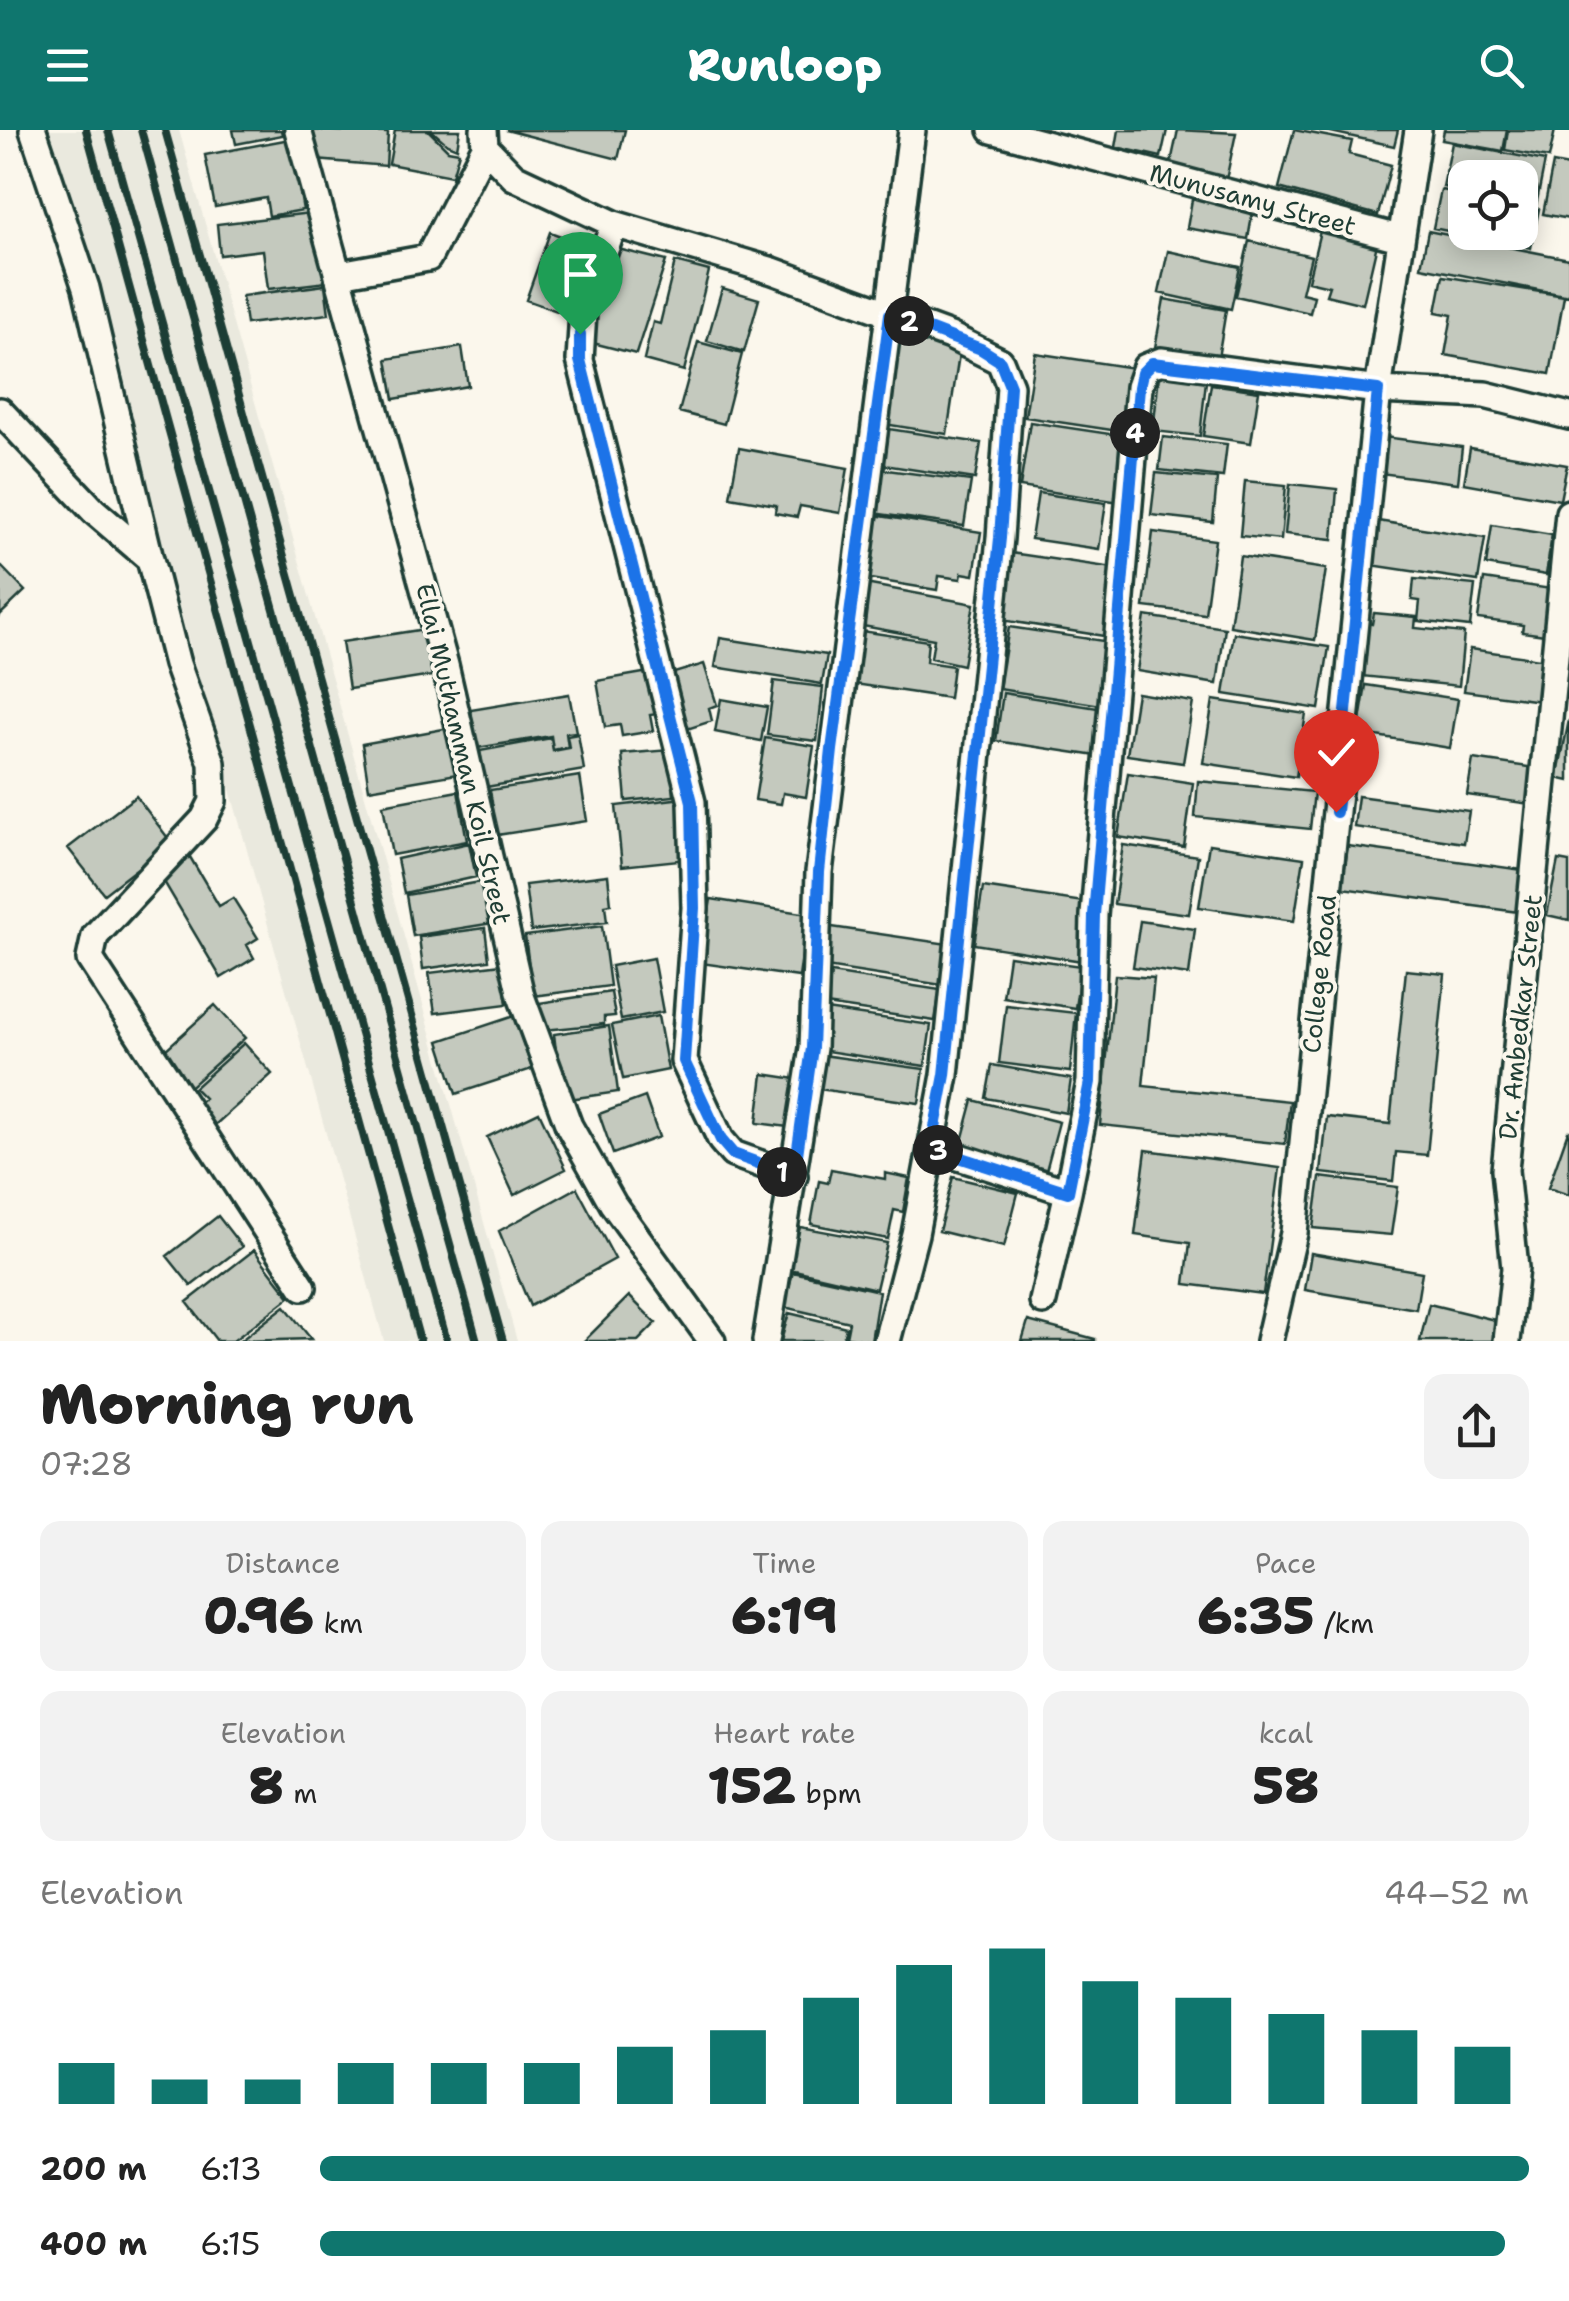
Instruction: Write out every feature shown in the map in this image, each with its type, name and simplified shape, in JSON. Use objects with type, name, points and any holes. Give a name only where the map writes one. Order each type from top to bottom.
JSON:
[{"type":"street","points":[[33,130],[86,288],[150,559],[178,664],[212,763],[213,801],[204,820],[95,936],[90,959],[303,1288]]},
{"type":"street","name":"Ellai Muthamman Koil Street","points":[[298,130],[445,665],[521,996],[569,1126],[612,1204],[712,1341]]},
{"type":"street","points":[[766,1341],[812,1048],[819,872],[830,767],[912,130]]},
{"type":"street","name":"Munusamy Street","points":[[992,130],[1399,238]]},
{"type":"street","name":"College Road","points":[[1269,1341],[1294,1233],[1378,390],[1418,130]]},
{"type":"street","points":[[340,274],[428,258],[485,138],[514,177],[614,224],[772,271],[981,349],[1000,361],[1010,386],[1000,538],[945,1075],[887,1341]]},
{"type":"street","points":[[614,224],[583,312],[580,360],[692,802],[694,908],[684,1061],[721,1140],[733,1154],[794,1176]]},
{"type":"street","points":[[1043,1301],[1090,1082],[1094,915],[1142,373],[1161,361],[1378,390],[1485,395],[1569,416]]},
{"type":"street","points":[[0,411],[94,511],[150,559]]},
{"type":"street","name":"Dr. Ambedkar Street","points":[[1507,1341],[1516,1268],[1505,1170],[1569,513]]},
{"type":"street","points":[[931,1148],[1068,1192]]},
{"type":"shaded area","points":[[46,130],[179,130],[517,1341],[384,1341]]},
{"type":"building","points":[[233,130],[281,130],[282,135],[236,144]]},
{"type":"building","points":[[312,130],[388,133],[386,166],[316,160]]},
{"type":"building","points":[[395,130],[428,130],[448,150],[459,152],[452,176],[389,164]]},
{"type":"building","points":[[431,130],[460,130],[457,148],[447,144]]},
{"type":"building","points":[[506,130],[625,130],[618,159]]},
{"type":"building","points":[[1119,130],[1167,130],[1161,157],[1116,147]]},
{"type":"building","points":[[1178,130],[1236,133],[1226,180],[1170,167]]},
{"type":"building","points":[[1294,130],[1352,141],[1349,154],[1391,165],[1378,215],[1279,188]]},
{"type":"building","points":[[1322,130],[1398,130],[1394,146]]},
{"type":"building","points":[[1444,130],[1507,130],[1503,151],[1442,140]]},
{"type":"building","points":[[1508,130],[1555,130],[1549,158],[1505,150]]},
{"type":"building","points":[[290,139],[303,210],[269,216],[266,198],[215,207],[205,155]]},
{"type":"building","points":[[1452,143],[1545,161],[1538,196],[1538,160],[1449,160]]},
{"type":"building","points":[[1448,163],[1448,188],[1443,187]]},
{"type":"building","points":[[1553,163],[1569,166],[1569,219],[1543,214]]},
{"type":"building","points":[[1441,190],[1448,191],[1448,231],[1433,228]]},
{"type":"building","points":[[1193,194],[1254,204],[1248,239],[1187,228]]},
{"type":"building","points":[[319,212],[327,282],[268,289],[263,250],[220,255],[217,224]]},
{"type":"building","points":[[1320,231],[1377,244],[1363,304],[1326,295],[1329,286],[1308,281]]},
{"type":"building","points":[[1428,231],[1448,235],[1448,250],[1524,250],[1569,259],[1569,296],[1421,267]]},
{"type":"building","points":[[550,232],[596,249],[571,316],[526,300]]},
{"type":"building","points":[[1249,241],[1311,256],[1302,293],[1314,296],[1310,313],[1236,296]]},
{"type":"building","points":[[614,248],[666,261],[636,354],[589,342]]},
{"type":"building","points":[[1168,251],[1240,267],[1231,309],[1159,293]]},
{"type":"building","points":[[675,262],[709,271],[684,371],[644,360],[653,322],[660,324]]},
{"type":"building","points":[[1443,276],[1564,296],[1550,374],[1445,355],[1452,315],[1436,312]]},
{"type":"building","points":[[325,285],[329,314],[246,324],[242,296]]},
{"type":"building","points":[[722,288],[759,299],[744,352],[707,341]]},
{"type":"building","points":[[1164,299],[1226,310],[1217,364],[1154,353]]},
{"type":"building","points":[[897,338],[960,348],[947,434],[884,424]]},
{"type":"building","points":[[698,342],[742,354],[724,424],[679,412]]},
{"type":"building","points":[[462,347],[468,386],[394,399],[387,359]]},
{"type":"building","points":[[1035,353],[1134,368],[1125,432],[1025,417]]},
{"type":"building","points":[[1159,375],[1206,381],[1200,436],[1153,431]]},
{"type":"building","points":[[1211,384],[1259,391],[1251,443],[1203,436]]},
{"type":"building","points":[[1030,422],[1130,437],[1120,502],[1020,487]]},
{"type":"building","points":[[889,429],[981,443],[975,479],[884,465]]},
{"type":"building","points":[[1163,437],[1227,444],[1223,477],[1159,470]]},
{"type":"building","points":[[1384,437],[1462,447],[1458,483],[1380,473]]},
{"type":"building","points":[[739,448],[848,468],[840,513],[800,506],[797,517],[775,513],[776,505],[730,497]]},
{"type":"building","points":[[1470,448],[1567,465],[1560,500],[1464,483]]},
{"type":"building","points":[[872,468],[971,481],[964,526],[866,512]]},
{"type":"building","points":[[1156,473],[1217,479],[1213,522],[1151,515]]},
{"type":"building","points":[[1245,481],[1286,485],[1281,540],[1240,536]]},
{"type":"building","points":[[1290,484],[1337,489],[1333,539],[1285,534]]},
{"type":"building","points":[[1038,493],[1106,503],[1099,549],[1031,539]]},
{"type":"building","points":[[874,515],[981,532],[974,575],[962,573],[961,579],[939,576],[937,590],[864,578]]},
{"type":"building","points":[[1378,521],[1485,538],[1478,581],[1371,565]]},
{"type":"building","points":[[1492,525],[1552,535],[1546,575],[1486,565]]},
{"type":"building","points":[[1153,532],[1215,540],[1205,614],[1144,607]]},
{"type":"building","points":[[1011,553],[1114,568],[1104,636],[1001,620]]},
{"type":"building","points":[[1240,556],[1326,569],[1315,640],[1230,626]]},
{"type":"building","points":[[0,565],[25,591],[0,615]]},
{"type":"building","points":[[1414,579],[1475,585],[1470,627],[1418,621],[1420,601],[1412,600]]},
{"type":"building","points":[[1484,579],[1551,589],[1545,635],[1522,632],[1523,625],[1478,619]]},
{"type":"building","points":[[860,583],[974,604],[963,665],[931,658],[934,639],[852,624]]},
{"type":"building","points":[[1374,613],[1416,617],[1415,628],[1464,633],[1459,686],[1361,676],[1367,623],[1372,624]]},
{"type":"building","points":[[1145,616],[1225,628],[1217,684],[1137,671]]},
{"type":"building","points":[[1009,627],[1110,642],[1101,705],[999,689]]},
{"type":"building","points":[[425,629],[432,676],[349,689],[342,642]]},
{"type":"building","points":[[855,630],[928,641],[926,662],[953,666],[949,698],[848,683]]},
{"type":"building","points":[[1234,633],[1329,647],[1319,709],[1224,694]]},
{"type":"building","points":[[720,638],[827,655],[822,684],[715,667]]},
{"type":"building","points":[[1470,649],[1547,660],[1541,701],[1464,691]]},
{"type":"building","points":[[704,664],[717,705],[709,708],[712,721],[681,731],[664,676]]},
{"type":"building","points":[[649,672],[657,714],[650,715],[653,731],[622,736],[620,725],[605,727],[597,681]]},
{"type":"building","points":[[774,681],[823,687],[817,741],[767,735]]},
{"type":"building","points":[[1366,685],[1458,699],[1450,748],[1358,733]]},
{"type":"building","points":[[1003,693],[1104,709],[1097,756],[996,741]]},
{"type":"building","points":[[1137,693],[1193,702],[1183,763],[1127,755]]},
{"type":"building","points":[[569,694],[576,732],[566,733],[568,747],[553,750],[551,736],[477,748],[471,710]]},
{"type":"building","points":[[721,699],[767,707],[761,741],[715,732]]},
{"type":"building","points":[[1213,700],[1306,714],[1296,777],[1203,763]]},
{"type":"building","points":[[1569,720],[1569,781],[1557,778]]},
{"type":"building","points":[[449,728],[457,774],[369,789],[362,744]]},
{"type":"building","points":[[578,734],[584,770],[486,787],[480,751],[551,738],[553,751],[569,748],[567,736]]},
{"type":"building","points":[[765,738],[814,746],[806,797],[783,793],[781,804],[755,800]]},
{"type":"building","points":[[670,750],[674,796],[626,801],[622,754]]},
{"type":"building","points":[[1473,759],[1542,769],[1537,805],[1467,795]]},
{"type":"building","points":[[1128,773],[1193,783],[1184,847],[1118,837]]},
{"type":"building","points":[[580,776],[587,821],[497,835],[490,790]]},
{"type":"building","points":[[1198,781],[1314,792],[1310,829],[1195,817]]},
{"type":"building","points":[[458,791],[467,841],[392,855],[383,805]]},
{"type":"building","points":[[136,796],[171,842],[104,894],[68,848]]},
{"type":"building","points":[[1358,796],[1469,811],[1464,843],[1354,827]]},
{"type":"building","points":[[683,798],[689,859],[622,866],[616,806]]},
{"type":"building","points":[[469,843],[476,877],[404,893],[397,859]]},
{"type":"building","points":[[1209,844],[1304,858],[1294,921],[1199,907]]},
{"type":"building","points":[[1123,845],[1198,856],[1189,914],[1114,904]]},
{"type":"building","points":[[1348,846],[1523,870],[1518,912],[1342,888]]},
{"type":"building","points":[[190,857],[219,906],[233,898],[258,938],[247,945],[254,958],[221,978],[160,875]]},
{"type":"building","points":[[1558,860],[1569,862],[1569,920],[1547,915]]},
{"type":"building","points":[[608,875],[611,904],[605,905],[607,922],[531,931],[525,885]]},
{"type":"building","points":[[486,881],[493,923],[413,936],[406,895]]},
{"type":"building","points":[[983,887],[1090,903],[1082,961],[974,944]]},
{"type":"building","points":[[711,899],[808,914],[799,977],[701,963]]},
{"type":"building","points":[[1140,921],[1195,929],[1189,975],[1133,967]]},
{"type":"building","points":[[602,926],[610,986],[533,996],[525,936]]},
{"type":"building","points":[[832,927],[948,944],[942,985],[826,967]]},
{"type":"building","points":[[485,928],[489,960],[423,969],[419,937]]},
{"type":"building","points":[[1009,956],[1081,966],[1075,1008],[1003,997]]},
{"type":"building","points":[[653,958],[663,1012],[621,1020],[611,966]]},
{"type":"building","points":[[502,964],[507,1004],[435,1013],[429,973]]},
{"type":"building","points":[[1406,970],[1445,974],[1427,1155],[1396,1152],[1393,1181],[1321,1173],[1327,1117],[1390,1124]]},
{"type":"building","points":[[831,973],[940,990],[935,1021],[826,1005]]},
{"type":"building","points":[[1115,975],[1154,978],[1143,1086],[1290,1101],[1285,1144],[1100,1125]]},
{"type":"building","points":[[611,992],[615,1016],[604,1017],[604,1024],[544,1030],[539,1003]]},
{"type":"building","points":[[215,1005],[245,1038],[184,1092],[155,1059]]},
{"type":"building","points":[[1006,1005],[1076,1013],[1070,1072],[999,1063]]},
{"type":"building","points":[[826,1010],[931,1025],[925,1066],[820,1050]]},
{"type":"building","points":[[514,1016],[532,1069],[456,1094],[439,1041]]},
{"type":"building","points":[[658,1016],[668,1070],[623,1079],[612,1025]]},
{"type":"building","points":[[609,1026],[618,1092],[569,1099],[566,1078],[559,1078],[554,1034]]},
{"type":"building","points":[[244,1043],[272,1074],[215,1125],[197,1105],[204,1098],[194,1088]]},
{"type":"building","points":[[822,1055],[924,1069],[919,1103],[818,1089]]},
{"type":"building","points":[[992,1065],[1071,1079],[1066,1113],[986,1098]]},
{"type":"building","points":[[763,1074],[803,1080],[796,1128],[757,1123]]},
{"type":"building","points":[[645,1097],[659,1137],[613,1154],[599,1114]]},
{"type":"building","points":[[973,1100],[1059,1122],[1044,1178],[958,1156]]},
{"type":"building","points":[[539,1112],[566,1169],[514,1195],[487,1137]]},
{"type":"building","points":[[1569,1131],[1569,1195],[1548,1188]]},
{"type":"building","points":[[1146,1150],[1280,1168],[1263,1294],[1185,1284],[1190,1243],[1135,1235]]},
{"type":"building","points":[[831,1169],[885,1179],[885,1173],[909,1178],[903,1212],[894,1210],[888,1239],[811,1224],[819,1181],[828,1183]]},
{"type":"building","points":[[953,1177],[1018,1193],[1004,1247],[939,1231]]},
{"type":"building","points":[[1320,1177],[1398,1187],[1391,1235],[1313,1228]]},
{"type":"building","points":[[577,1188],[615,1259],[530,1306],[499,1231]]},
{"type":"building","points":[[218,1216],[242,1247],[191,1286],[167,1256]]},
{"type":"building","points":[[800,1227],[887,1243],[876,1289],[790,1269]]},
{"type":"building","points":[[254,1250],[290,1297],[233,1341],[217,1341],[187,1302]]},
{"type":"building","points":[[1311,1253],[1422,1272],[1416,1309],[1305,1290]]},
{"type":"building","points":[[793,1272],[879,1291],[871,1341],[846,1337],[849,1322],[784,1307]]},
{"type":"building","points":[[629,1296],[656,1323],[638,1341],[584,1341]]},
{"type":"building","points":[[1429,1304],[1503,1322],[1498,1341],[1420,1341]]},
{"type":"building","points":[[285,1306],[311,1339],[240,1341]]},
{"type":"building","points":[[789,1313],[846,1327],[843,1338],[854,1341],[781,1341]]},
{"type":"building","points":[[1028,1321],[1095,1339],[1095,1341],[1022,1341]]},
{"type":"railway","points":[[86,130],[420,1341]]},
{"type":"railway","points":[[108,130],[447,1341]]},
{"type":"railway","points":[[141,130],[477,1341]]},
{"type":"railway","points":[[165,130],[503,1341]]},
{"type":"route","points":[[580,334],[580,360],[692,802],[696,846],[684,1061],[721,1140],[733,1154],[794,1176],[812,1048],[819,872],[832,750],[890,314],[981,349],[1000,361],[1010,386],[1000,538],[945,1075],[931,1148],[1068,1192],[1090,1082],[1094,915],[1139,387],[1142,373],[1152,363],[1161,361],[1378,390],[1336,812]]}]
